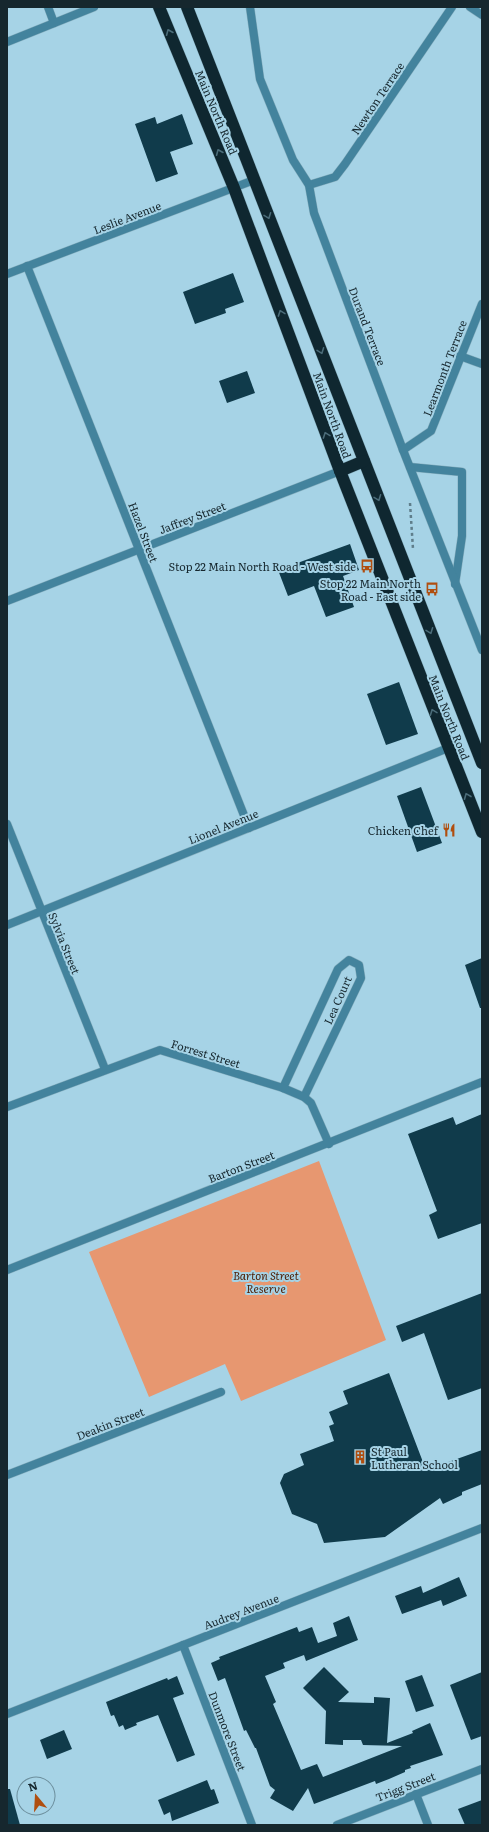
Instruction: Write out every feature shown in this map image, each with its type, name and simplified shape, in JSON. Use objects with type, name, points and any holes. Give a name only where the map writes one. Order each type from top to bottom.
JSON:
[{"type":"highway","name":"Main North Road","points":[[159,7],[234,188],[340,471],[482,832]]},
{"type":"highway","name":"Main North Road","points":[[187,7],[482,763]]},
{"type":"highway","points":[[340,471],[364,462]]},
{"type":"street","points":[[48,7],[54,23]]},
{"type":"street","points":[[7,42],[94,7]]},
{"type":"street","name":"Durand Terrace","points":[[250,7],[260,80],[293,160],[309,185],[314,212],[403,450],[482,650]]},
{"type":"street","name":"Newton Terrace","points":[[309,185],[335,177],[452,7]]},
{"type":"street","points":[[470,7],[482,15]]},
{"type":"street","name":"Leslie Avenue","points":[[7,274],[254,180]]},
{"type":"street","name":"Hazel Street","points":[[27,266],[249,828]]},
{"type":"street","name":"Learmonth Terrace","points":[[403,450],[431,431],[482,304]]},
{"type":"street","points":[[460,356],[482,364]]},
{"type":"street","points":[[410,467],[462,472],[462,536],[455,584]]},
{"type":"street","name":"Jaffrey Street","points":[[7,601],[340,471]]},
{"type":"street","name":"Lionel Avenue","points":[[7,925],[448,748]]},
{"type":"street","name":"Sylvia Street","points":[[7,824],[104,1069]]},
{"type":"street","name":"Lea Court","points":[[283,1088],[338,969],[349,960],[359,965],[361,978],[304,1097]]},
{"type":"street","name":"Forrest Street","points":[[7,1107],[104,1069],[160,1050],[283,1088],[304,1097]]},
{"type":"street","name":"Barton Street","points":[[7,1270],[329,1144],[482,1082]]},
{"type":"street","points":[[304,1097],[311,1103],[329,1144]]},
{"type":"street","name":"Deakin Street","points":[[7,1475],[221,1392]]},
{"type":"street","name":"Audrey Avenue","points":[[7,1714],[482,1528]]},
{"type":"street","name":"Dunmore Street","points":[[183,1645],[252,1825]]},
{"type":"street","name":"Trigg Street","points":[[337,1825],[482,1769]]},
{"type":"street","points":[[416,1794],[428,1825]]},
{"type":"path","points":[[410,503],[413,551]]},
{"type":"green space","name":"Barton Street Reserve","points":[[319,1161],[386,1340],[241,1401],[225,1364],[149,1397],[89,1252]]},
{"type":"building","points":[[182,114],[193,144],[170,152],[178,174],[156,182],[135,124],[155,117],[157,124]]},
{"type":"building","points":[[233,273],[244,302],[225,309],[226,313],[195,324],[183,292]]},
{"type":"building","points":[[247,371],[255,393],[227,403],[219,381]]},
{"type":"building","points":[[350,544],[359,570],[343,576],[354,607],[326,617],[314,586],[288,596],[278,570]]},
{"type":"building","points":[[399,682],[418,734],[386,745],[367,694]]},
{"type":"building","points":[[421,787],[442,843],[417,852],[397,796]]},
{"type":"building","points":[[482,958],[482,1008],[480,1008],[465,965]]},
{"type":"building","points":[[482,1114],[482,1223],[438,1239],[429,1215],[437,1211],[408,1134],[453,1117],[456,1125]]},
{"type":"building","points":[[482,1293],[482,1388],[448,1400],[424,1333],[402,1342],[396,1326]]},
{"type":"building","name":"St Paul Lutheran School","points":[[389,1373],[426,1470],[482,1450],[482,1484],[462,1492],[462,1495],[443,1504],[440,1498],[385,1537],[324,1543],[317,1524],[292,1514],[280,1483],[284,1474],[304,1465],[300,1454],[334,1441],[329,1426],[334,1424],[329,1412],[348,1404],[343,1391]]},
{"type":"building","points":[[459,1577],[467,1596],[443,1606],[441,1600],[402,1614],[395,1596],[421,1586],[423,1593]]},
{"type":"building","points":[[349,1616],[358,1640],[306,1661],[304,1655],[283,1663],[285,1668],[265,1676],[276,1702],[273,1704],[301,1770],[317,1764],[323,1777],[402,1746],[363,1745],[361,1740],[343,1740],[343,1745],[325,1744],[326,1711],[303,1688],[324,1667],[349,1692],[338,1702],[374,1703],[374,1697],[390,1698],[387,1743],[413,1733],[412,1731],[430,1723],[443,1755],[410,1766],[411,1768],[405,1770],[405,1772],[376,1784],[375,1781],[314,1804],[308,1788],[293,1811],[270,1798],[275,1790],[270,1786],[256,1748],[246,1730],[244,1731],[225,1678],[218,1681],[211,1663],[220,1659],[219,1657],[297,1627],[299,1632],[312,1627],[318,1643],[337,1636],[333,1623]]},
{"type":"building","points":[[482,1672],[482,1736],[471,1740],[450,1685]]},
{"type":"building","points":[[422,1675],[434,1706],[416,1712],[405,1681]]},
{"type":"building","points":[[177,1676],[184,1694],[173,1698],[195,1755],[177,1762],[158,1715],[136,1723],[137,1725],[125,1730],[123,1725],[119,1727],[114,1715],[111,1716],[106,1702],[167,1678],[168,1680]]},
{"type":"building","points":[[64,1730],[72,1749],[47,1759],[40,1740]]},
{"type":"building","points":[[207,1780],[211,1790],[214,1789],[219,1803],[172,1821],[170,1812],[164,1815],[158,1800]]},
{"type":"building","points":[[7,1789],[10,1789],[16,1816],[18,1816],[20,1825],[7,1825]]},
{"type":"building","points":[[482,1800],[482,1825],[465,1825],[458,1809]]},
{"type":"place","name":"Stop 22 Main North Road - West side","points":[[367,566]]},
{"type":"place","name":"Stop 22 Main North Road - East side","points":[[432,589]]},
{"type":"place","name":"Chicken Chef","points":[[449,830]]},
{"type":"place","name":"St Paul Lutheran School","points":[[360,1457]]}]
